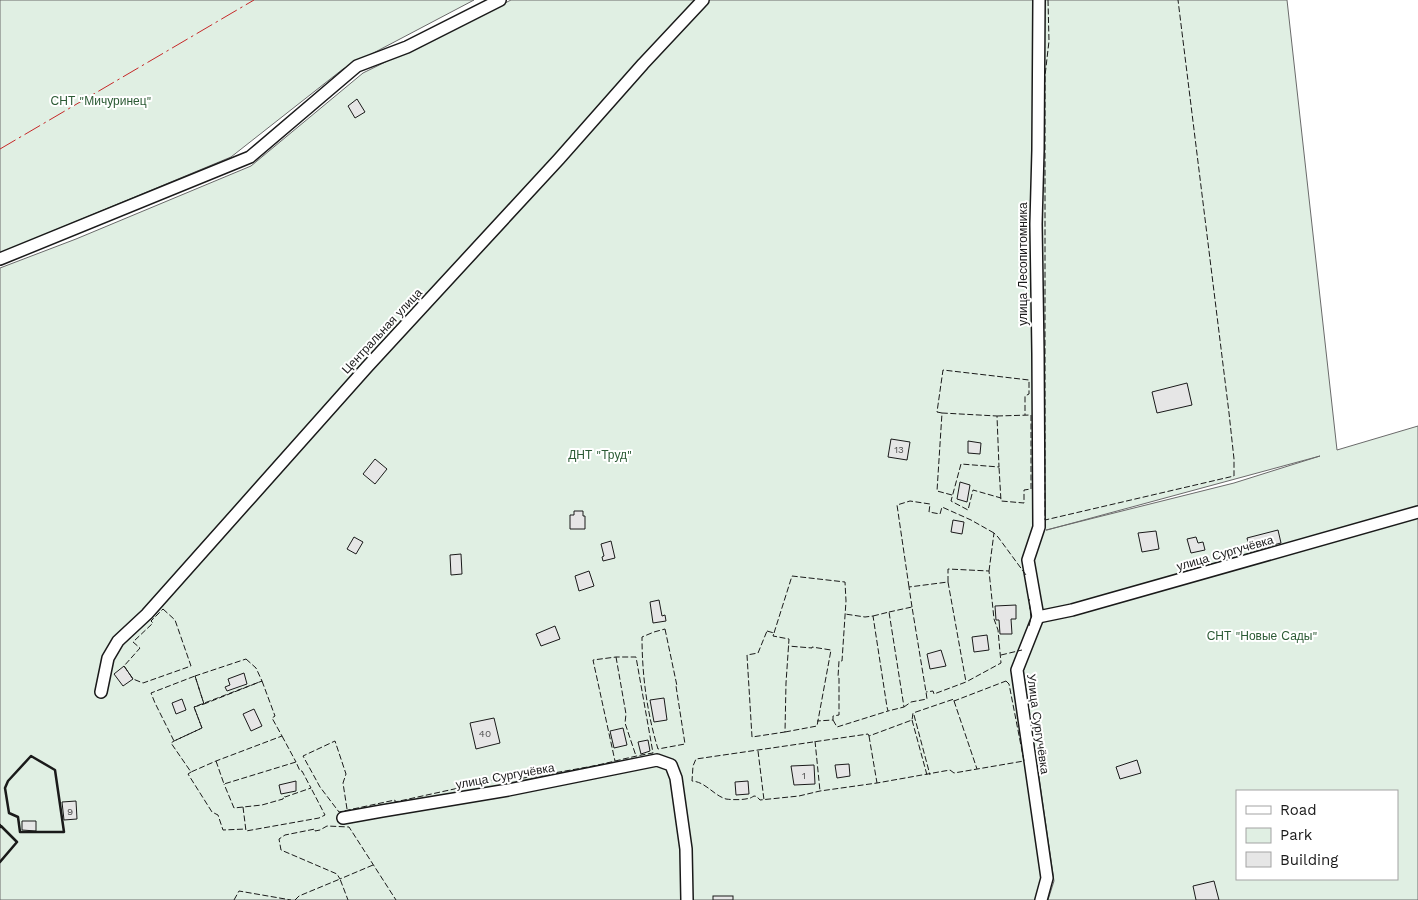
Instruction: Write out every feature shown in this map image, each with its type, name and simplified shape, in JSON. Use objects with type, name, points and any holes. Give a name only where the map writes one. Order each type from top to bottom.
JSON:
[{"type":"street","points":[[0,259],[250,157],[356,66],[407,47],[500,0]]},
{"type":"street","name":"Центральная улица","points":[[101,692],[108,658],[118,641],[170,589],[367,367],[703,0]]},
{"type":"street","name":"улица Лесопитомника","points":[[1038,617],[1028,560],[1039,527],[1036,224],[1039,0]]},
{"type":"street","name":"улица Сургучёвка","points":[[1038,617],[1072,610],[1418,512]]},
{"type":"street","name":"Улица Сургучёвка","points":[[1038,617],[1017,670],[1047,878],[1040,900]]},
{"type":"street","name":"улица Сургучёвка","points":[[343,818],[508,790],[658,760],[671,765],[676,778],[686,849],[687,900]]},
{"type":"green space","name":"СНТ \"Мичуринец\"","points":[[0,0],[474,0],[343,69],[231,157],[0,253]]},
{"type":"green space","name":"ДНТ \"Труд\"","points":[[511,0],[1287,0],[1337,450],[1418,426],[1418,900],[1048,900],[1054,881],[1038,771],[1021,678],[1032,644],[1020,678],[1044,874],[1037,900],[0,900],[0,268],[76,239],[251,166],[363,73]],"holes":[[[1320,456],[1234,483],[1059,527]]]},
{"type":"building","points":[[357,99],[365,112],[355,118],[348,106]]},
{"type":"building","points":[[1187,383],[1192,405],[1157,413],[1152,392]]},
{"type":"building","points":[[891,439],[910,442],[907,460],[888,457]]},
{"type":"building","points":[[968,441],[981,443],[980,454],[968,453]]},
{"type":"building","points":[[375,459],[387,469],[375,484],[363,474]]},
{"type":"building","points":[[960,482],[970,485],[967,502],[957,499]]},
{"type":"building","points":[[574,511],[583,511],[585,529],[570,529],[570,515],[574,515]]},
{"type":"building","points":[[953,520],[964,522],[962,534],[951,532]]},
{"type":"building","points":[[1278,530],[1281,543],[1250,551],[1247,538]]},
{"type":"building","points":[[1156,531],[1159,549],[1142,552],[1138,533]]},
{"type":"building","points":[[354,537],[363,542],[356,554],[347,549]]},
{"type":"building","points":[[1196,537],[1198,543],[1203,542],[1205,550],[1191,553],[1187,539]]},
{"type":"building","points":[[611,541],[615,558],[603,561],[602,557],[604,556],[601,544]]},
{"type":"building","points":[[461,554],[462,574],[451,575],[450,555]]},
{"type":"building","points":[[589,571],[594,586],[579,591],[575,576]]},
{"type":"building","points":[[659,600],[662,616],[665,615],[666,621],[653,623],[650,602]]},
{"type":"building","points":[[1016,605],[1016,619],[1011,619],[1012,634],[1000,634],[995,606]]},
{"type":"building","points":[[555,626],[560,639],[541,646],[536,634]]},
{"type":"building","points":[[987,635],[989,650],[974,652],[972,637]]},
{"type":"building","points":[[941,650],[946,666],[930,669],[927,654]]},
{"type":"building","points":[[124,666],[133,679],[123,686],[114,674]]},
{"type":"building","points":[[244,673],[247,684],[227,691],[225,687],[230,685],[228,679]]},
{"type":"building","points":[[664,698],[667,720],[654,722],[650,700]]},
{"type":"building","points":[[182,699],[186,710],[176,714],[172,703]]},
{"type":"building","points":[[254,709],[262,726],[251,731],[243,714]]},
{"type":"building","points":[[494,718],[500,743],[476,749],[470,723]]},
{"type":"building","points":[[623,728],[627,745],[614,748],[610,731]]},
{"type":"building","points":[[648,740],[650,751],[641,754],[638,742]]},
{"type":"building","points":[[1137,760],[1141,773],[1120,779],[1116,767]]},
{"type":"building","points":[[849,764],[850,776],[837,778],[835,765]]},
{"type":"building","points":[[814,765],[815,784],[794,785],[791,766]]},
{"type":"building","points":[[296,781],[296,791],[281,794],[279,785]]},
{"type":"building","points":[[748,781],[749,794],[736,795],[735,782]]},
{"type":"building","points":[[76,801],[77,819],[64,820],[62,802]]},
{"type":"building","points":[[22,821],[36,821],[36,831],[22,830]]},
{"type":"building","points":[[1214,881],[1219,900],[1196,900],[1193,886]]},
{"type":"building","points":[[713,896],[733,896],[733,900],[713,900]]},
{"type":"fence","points":[[1048,0],[1049,41],[1045,76],[1045,520],[1234,476],[1229,413],[1178,0]]},
{"type":"fence","points":[[942,413],[937,412],[943,370],[1029,380],[1029,394],[1025,396],[1025,415]]},
{"type":"fence","points":[[952,495],[937,491],[942,413],[997,416],[999,467],[961,464],[951,501],[968,510],[973,490],[1001,498]]},
{"type":"fence","points":[[997,416],[1031,415],[1031,489],[1024,490],[1024,503],[1001,501],[999,467]]},
{"type":"fence","points":[[909,587],[897,505],[910,501],[930,504],[929,512],[940,514],[942,507],[994,533]]},
{"type":"fence","points":[[989,571],[994,533],[1026,575]]},
{"type":"fence","points":[[948,582],[948,569],[989,571],[1001,663],[966,682]]},
{"type":"fence","points":[[774,633],[792,576],[845,582],[846,601],[842,661],[839,661],[838,677],[839,715],[833,716],[833,720],[817,721]]},
{"type":"fence","points":[[912,607],[909,587],[948,582],[966,682],[934,694],[933,691],[926,692]]},
{"type":"fence","points":[[1029,599],[1031,618],[1029,626]]},
{"type":"fence","points":[[889,612],[912,607],[926,692],[927,699],[911,702],[904,707]]},
{"type":"fence","points":[[163,609],[175,620],[191,666],[143,683],[133,679],[124,666],[140,648],[133,642],[153,623],[151,621],[163,609]]},
{"type":"fence","points":[[873,616],[889,612],[904,707],[888,711]]},
{"type":"fence","points":[[833,720],[837,727],[888,711],[873,616],[865,617],[845,614]]},
{"type":"fence","points":[[665,629],[677,686],[685,744],[658,749],[646,694],[642,637],[665,629]]},
{"type":"fence","points":[[767,631],[774,633],[773,636],[789,639],[785,732],[752,737],[747,655],[758,653],[767,631]]},
{"type":"fence","points":[[785,732],[817,726],[831,650],[788,646]]},
{"type":"fence","points":[[1001,655],[1022,650]]},
{"type":"fence","points":[[616,657],[626,714],[625,723],[636,756]]},
{"type":"fence","points":[[347,809],[343,783],[346,774],[335,741],[303,756],[320,787],[339,812],[395,800],[395,802],[497,779],[498,782],[593,766],[653,753],[636,657],[593,660],[615,761]]},
{"type":"fence","points":[[246,659],[256,668],[262,681],[204,704],[195,676],[246,659]]},
{"type":"fence","points":[[195,676],[204,704],[194,707],[202,728],[174,741],[151,693],[195,676]]},
{"type":"fence","points":[[262,681],[275,716],[272,718],[282,736],[191,772],[171,743],[202,728],[194,707],[262,681]]},
{"type":"fence","points":[[1006,681],[1009,684],[1024,761],[954,773],[950,770],[799,796],[760,800],[754,796],[745,799],[726,799],[701,784],[692,781],[693,766],[696,759],[868,734],[869,736],[912,720],[913,713],[954,699],[954,701],[1006,681]]},
{"type":"fence","points":[[954,701],[977,769]]},
{"type":"fence","points":[[914,715],[930,775]]},
{"type":"fence","points":[[912,720],[927,775]]},
{"type":"fence","points":[[282,736],[296,762]]},
{"type":"fence","points":[[869,736],[877,783]]},
{"type":"fence","points":[[815,741],[820,791]]},
{"type":"fence","points":[[758,751],[764,800]]},
{"type":"fence","points":[[216,761],[224,784],[296,762],[311,788],[262,805],[234,808],[224,784]]},
{"type":"fence","points":[[191,772],[188,774],[212,812],[218,815],[223,830],[246,829]]},
{"type":"fence","points":[[243,807],[246,831],[319,818],[325,815],[311,788]]},
{"type":"fence","points":[[373,865],[340,879],[337,874],[281,850],[279,839],[285,835],[315,829],[315,831],[320,830],[327,826],[349,827],[396,900]]},
{"type":"fence","points":[[295,900],[299,896],[340,879],[348,900]]},
{"type":"fence","points":[[234,900],[239,891],[291,900]]},
{"type":"wall","points":[[31,756],[55,770],[64,832],[20,832],[18,817],[9,813],[5,788],[8,781],[31,756]]},
{"type":"wall","points":[[0,825],[17,842],[0,862]]},
{"type":"power","points":[[0,149],[254,0]]},
{"type":"park label","name":"СНТ \"Новые Сады\"","points":[[1262,636]]}]
